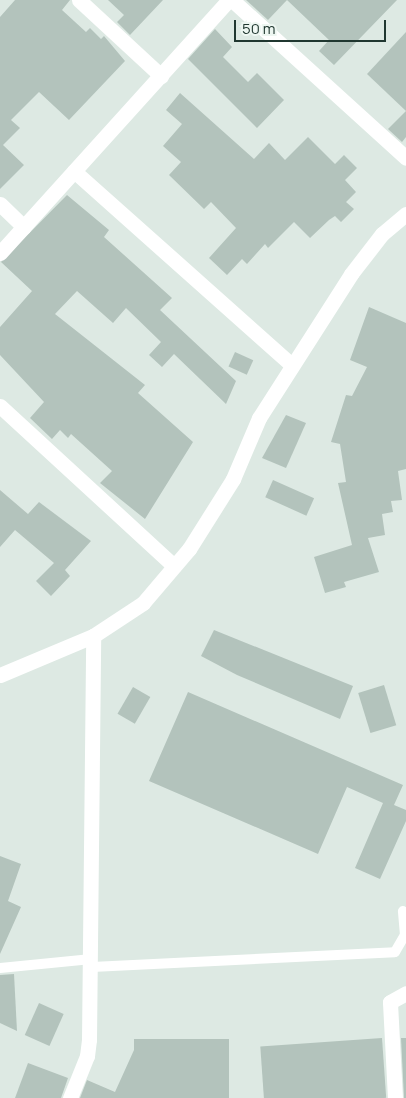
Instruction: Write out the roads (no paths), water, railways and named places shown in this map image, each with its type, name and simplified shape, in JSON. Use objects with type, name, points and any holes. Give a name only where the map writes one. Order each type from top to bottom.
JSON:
[{"type":"street","points":[[80,0],[160,76]]},
{"type":"street","points":[[0,253],[231,0],[406,158]]},
{"type":"street","points":[[74,171],[292,365]]},
{"type":"street","points":[[0,204],[24,227]]},
{"type":"street","points":[[0,675],[94,636],[143,603],[174,566],[234,479],[259,418],[351,274],[382,234],[406,214]]},
{"type":"street","points":[[0,406],[174,566]]},
{"type":"street","points":[[70,1098],[88,1056],[92,963],[94,636]]},
{"type":"street","points":[[396,1098],[390,1002],[406,993]]},
{"type":"lane","points":[[0,968],[395,952],[405,935],[403,911]]}]
